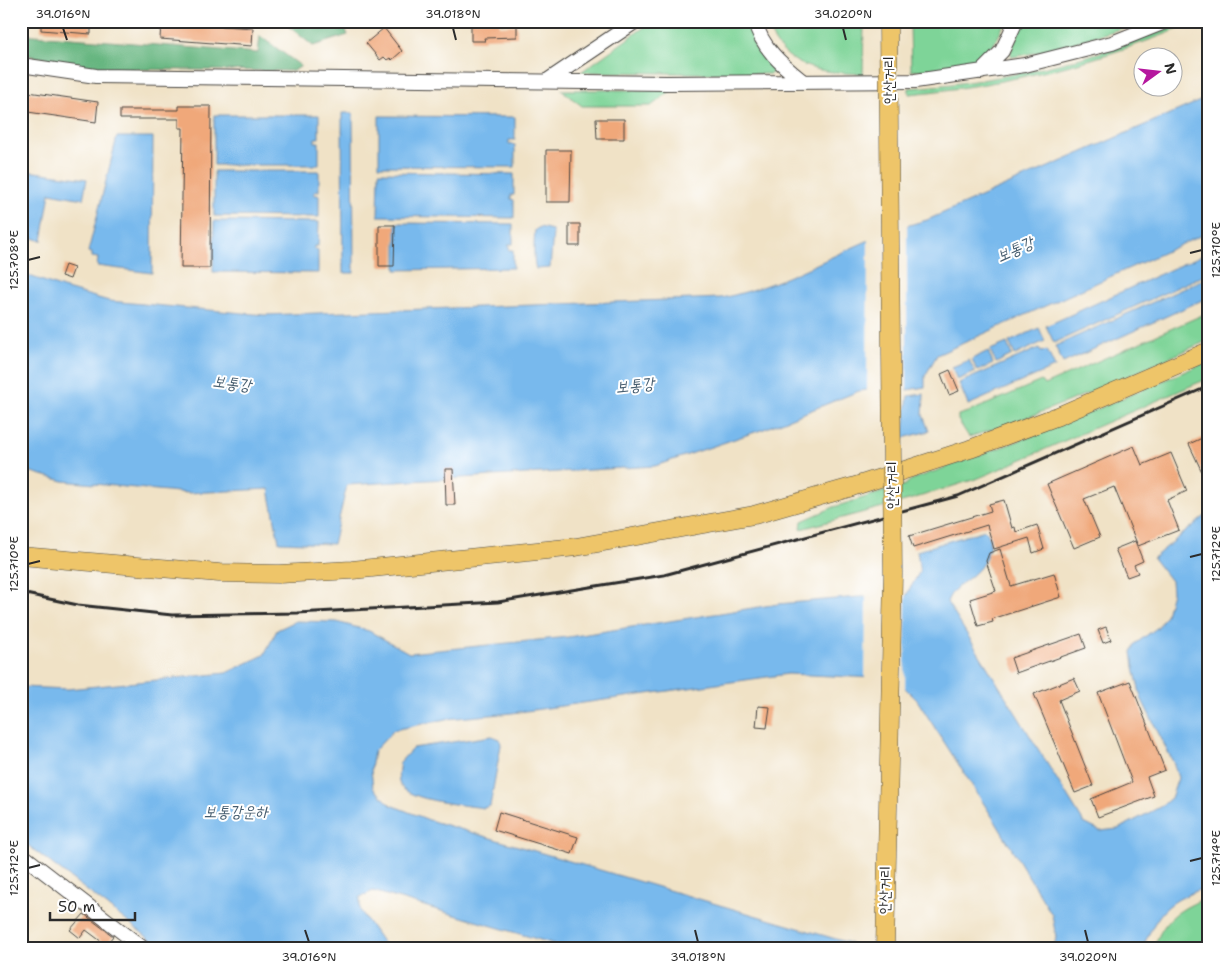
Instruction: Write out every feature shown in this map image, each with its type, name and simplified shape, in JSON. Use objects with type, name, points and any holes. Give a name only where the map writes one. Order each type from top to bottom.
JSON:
[{"type":"main road","name":"안산거리","points":[[885,949],[893,574],[888,21]]},
{"type":"main road","points":[[21,556],[219,573],[280,574],[352,570],[576,547],[754,515],[861,484],[970,450],[1125,389],[1209,351]]},
{"type":"street","points":[[546,81],[636,21]]},
{"type":"street","points":[[755,21],[757,32],[778,62],[801,80]]},
{"type":"street","points":[[981,72],[1002,51],[1016,21]]},
{"type":"street","points":[[21,65],[96,76],[546,81],[801,80],[853,83],[915,81],[1025,65],[1112,43],[1167,21]]},
{"type":"street","points":[[21,854],[144,949]]},
{"type":"green space","points":[[282,21],[342,21],[348,35],[313,46]]},
{"type":"green space","points":[[653,21],[749,21],[762,54],[773,65],[775,71],[770,74],[581,72]]},
{"type":"green space","points":[[765,21],[864,21],[863,74],[831,72],[804,65],[792,59],[782,50]]},
{"type":"green space","points":[[910,21],[1005,21],[998,38],[989,50],[969,64],[943,69],[911,71]]},
{"type":"green space","points":[[1024,21],[1147,21],[1045,51],[1012,57],[1010,53]]},
{"type":"green space","points":[[1186,21],[1198,21],[1128,48],[1056,69],[983,84],[909,94],[909,88],[945,85],[1016,74],[1085,57]]},
{"type":"green space","points":[[21,34],[258,53],[260,36],[301,66],[294,71],[99,69],[21,54]]},
{"type":"green space","points":[[561,90],[672,90],[651,106],[582,106]]},
{"type":"green space","points":[[1209,312],[1209,340],[1061,405],[969,437],[958,420],[958,415],[1041,381],[1044,385]]},
{"type":"green space","points":[[1209,361],[1209,378],[979,478],[909,500],[801,529],[802,521],[834,507],[905,485],[911,480],[1051,429]]},
{"type":"green space","points":[[1209,896],[1209,949],[1153,949],[1163,928],[1174,915]]},
{"type":"water","name":"보통강","points":[[1209,97],[1209,232],[937,355],[925,376],[925,387],[907,390],[906,384],[859,391],[764,429],[655,466],[347,485],[333,544],[279,542],[269,489],[188,493],[63,481],[21,469],[21,273],[63,288],[109,301],[265,315],[721,298],[774,282],[875,238],[927,220]]},
{"type":"water","points":[[342,113],[353,113],[354,273],[343,273]]},
{"type":"water","points":[[214,115],[319,115],[319,138],[315,138],[315,142],[319,142],[319,165],[214,165]]},
{"type":"water","points":[[379,116],[515,117],[515,140],[509,140],[509,144],[515,145],[515,167],[379,166]]},
{"type":"water","points":[[117,137],[153,137],[152,273],[97,266],[98,258],[92,257],[92,253],[88,252]]},
{"type":"water","points":[[27,171],[87,179],[83,199],[50,193],[42,241],[21,234],[21,211]]},
{"type":"water","points":[[214,171],[319,171],[319,191],[315,191],[314,195],[319,195],[319,217],[214,216]]},
{"type":"water","points":[[379,172],[514,174],[514,195],[511,195],[511,199],[514,200],[514,218],[378,216]]},
{"type":"water","points":[[214,221],[319,222],[318,246],[314,246],[314,250],[318,250],[318,273],[213,272]]},
{"type":"water","points":[[396,223],[513,224],[513,244],[509,244],[509,250],[513,250],[513,268],[396,270]]},
{"type":"water","points":[[540,227],[552,230],[553,233],[550,268],[536,269],[535,265],[535,230]]},
{"type":"water","points":[[1209,252],[1209,273],[1054,343],[1046,326]]},
{"type":"water","points":[[1209,277],[1209,297],[1063,363],[1055,346]]},
{"type":"water","points":[[1039,328],[1045,341],[1015,355],[1009,342]]},
{"type":"water","points":[[1007,343],[1012,355],[996,363],[990,350]]},
{"type":"water","points":[[1039,348],[1041,352],[1047,350],[1055,367],[968,405],[959,383]]},
{"type":"water","points":[[988,351],[993,364],[977,371],[972,359]]},
{"type":"water","points":[[969,360],[975,372],[957,380],[952,367]]},
{"type":"water","points":[[924,394],[923,415],[929,431],[903,438],[908,396]]},
{"type":"water","name":"보통강운하","points":[[1209,513],[1209,886],[1183,897],[1166,908],[1154,924],[1142,949],[1054,949],[1056,937],[1052,915],[995,821],[917,700],[896,679],[788,674],[512,713],[446,719],[394,730],[374,751],[371,769],[373,788],[391,805],[429,820],[870,949],[571,949],[373,891],[360,897],[360,910],[387,949],[163,949],[21,840],[21,687],[68,689],[226,673],[264,655],[277,630],[296,621],[337,622],[369,631],[409,653],[568,637],[778,604],[859,597],[906,596],[920,571],[917,551],[985,530],[988,534],[989,548],[985,559],[974,574],[956,588],[947,602],[1084,823],[1100,831],[1118,829],[1160,807],[1171,798],[1178,778],[1173,762],[1141,698],[1132,652],[1135,644],[1158,627],[1166,615],[1172,592],[1171,581],[1153,558]]},
{"type":"water","points":[[492,736],[500,739],[501,745],[490,806],[484,808],[426,799],[414,795],[400,785],[398,777],[400,762],[413,748]]},
{"type":"pier","points":[[907,223],[907,392],[904,387],[867,393],[868,238]]},
{"type":"pier","points":[[906,591],[905,692],[895,681],[865,679],[866,594],[904,593]]},
{"type":"building","points":[[41,21],[91,21],[91,34],[41,30]]},
{"type":"building","points":[[471,21],[499,21],[499,26],[517,25],[517,37],[484,38],[485,41],[471,41]]},
{"type":"building","points":[[161,22],[253,28],[252,46],[160,39]]},
{"type":"building","points":[[384,28],[402,51],[392,60],[390,58],[387,60],[384,57],[380,60],[366,43]]},
{"type":"building","points":[[21,91],[98,102],[96,122],[21,111]]},
{"type":"building","points":[[179,106],[211,106],[210,268],[181,268],[183,128],[179,128],[179,119],[120,119],[120,110],[179,110]]},
{"type":"building","points":[[596,119],[624,119],[624,139],[597,139]]},
{"type":"building","points":[[546,150],[571,150],[570,202],[546,202]]},
{"type":"building","points":[[569,224],[580,224],[580,246],[569,246]]},
{"type":"building","points":[[379,225],[395,225],[394,266],[379,266]]},
{"type":"building","points":[[65,265],[74,268],[70,279],[61,276]]},
{"type":"building","points":[[950,370],[959,391],[949,395],[941,374]]},
{"type":"building","points":[[1209,435],[1209,487],[1189,444]]},
{"type":"building","points":[[1134,446],[1142,465],[1171,453],[1187,491],[1167,500],[1179,530],[1138,546],[1114,487],[1084,499],[1100,537],[1074,548],[1047,484]]},
{"type":"building","points":[[445,469],[453,469],[455,505],[446,505]]},
{"type":"building","points":[[1004,500],[1012,528],[1015,527],[1016,532],[1037,525],[1044,549],[1033,553],[1029,538],[994,549],[987,525],[913,548],[909,536],[991,511],[989,504]]},
{"type":"building","points":[[1135,541],[1143,561],[1134,565],[1138,573],[1127,577],[1115,549]]},
{"type":"building","points":[[1000,549],[1011,586],[1054,573],[1061,597],[992,619],[993,622],[978,626],[970,599],[996,591],[986,561],[989,553]]},
{"type":"building","points":[[1106,627],[1111,640],[1103,643],[1098,630]]},
{"type":"building","points":[[1081,634],[1086,648],[1016,673],[1011,658]]},
{"type":"building","points":[[1074,678],[1080,691],[1059,700],[1093,786],[1075,793],[1034,694]]},
{"type":"building","points":[[1130,681],[1165,770],[1147,777],[1154,796],[1098,817],[1091,799],[1132,782],[1098,693]]},
{"type":"building","points":[[758,706],[770,707],[767,728],[756,727]]},
{"type":"building","points":[[499,812],[578,837],[572,854],[494,830]]},
{"type":"building","points":[[84,914],[113,936],[106,945],[86,930],[80,938],[70,930]]},
{"type":"railway","points":[[21,593],[78,605],[172,615],[297,613],[498,602],[664,575],[958,496],[1209,386]]}]
